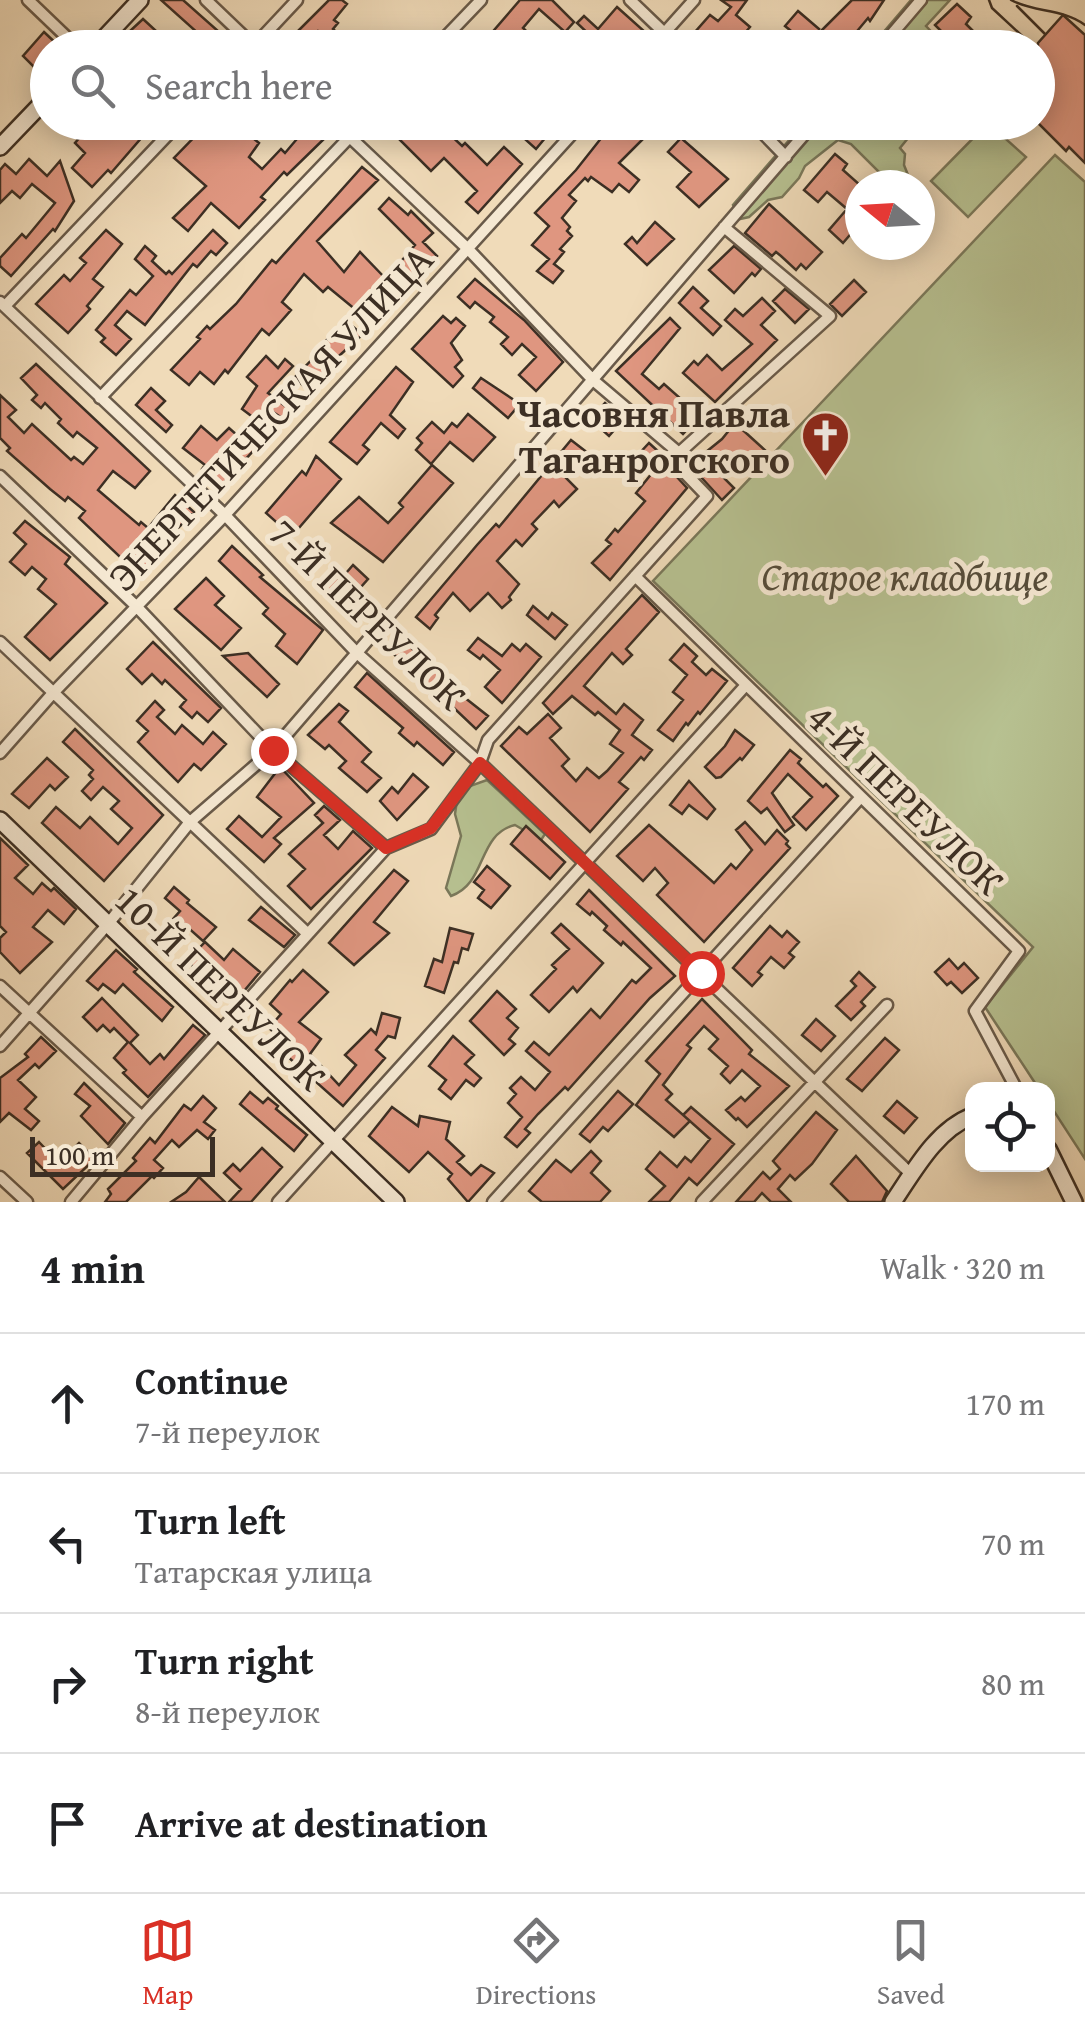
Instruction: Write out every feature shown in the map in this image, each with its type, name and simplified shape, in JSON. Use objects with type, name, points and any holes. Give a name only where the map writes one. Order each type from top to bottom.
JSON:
[{"type":"street","points":[[28,0],[59,30]]},
{"type":"street","points":[[111,30],[140,0]]},
{"type":"street","points":[[206,0],[237,30]]},
{"type":"street","points":[[270,30],[297,0]]},
{"type":"street","points":[[453,30],[481,0]]},
{"type":"street","points":[[630,0],[663,30]]},
{"type":"street","points":[[667,30],[694,0]]},
{"type":"street","points":[[895,30],[921,0]]},
{"type":"street","points":[[3,137],[30,113]]},
{"type":"street","points":[[2,304],[162,140]]},
{"type":"street","points":[[100,398],[347,140]]},
{"type":"street","points":[[71,1202],[142,1117],[386,848],[431,828],[480,763],[488,740],[708,496],[682,470],[679,453],[593,380],[468,248],[353,140]]},
{"type":"street","name":"ЭНЕРГЕТИЧЕСКАЯ УЛИЦА","points":[[0,753],[225,515],[567,140]]},
{"type":"street","points":[[769,140],[786,157]]},
{"type":"street","points":[[0,1046],[108,924],[190,822],[273,750],[801,140]]},
{"type":"street","points":[[679,453],[830,316],[724,227]]},
{"type":"street","name":"7-Й ПЕРЕУЛОК","points":[[2,304],[225,515],[357,653],[480,763],[912,1175]]},
{"type":"street","points":[[0,476],[136,606],[273,750],[386,848]]},
{"type":"street","name":"4-Й ПЕРЕУЛОК","points":[[635,576],[1019,951],[974,1011],[1013,1082]]},
{"type":"street","points":[[0,642],[308,934]]},
{"type":"street","points":[[278,1202],[746,684]]},
{"type":"street","points":[[493,1202],[861,798]]},
{"type":"street","name":"10-Й ПЕРЕУЛОК","points":[[0,820],[396,1202]]},
{"type":"street","points":[[0,986],[142,1117]]},
{"type":"street","points":[[702,1202],[886,1005]]},
{"type":"street","points":[[893,1202],[948,1131],[965,1119]]},
{"type":"street","points":[[1055,1163],[1074,1202]]},
{"type":"street","points":[[0,1177],[27,1202]]},
{"type":"green space","points":[[911,0],[950,0],[926,26],[930,30],[885,30]]},
{"type":"green space","points":[[789,140],[838,140],[805,166],[782,197],[768,200],[749,217],[740,219],[733,205]]},
{"type":"green space","points":[[838,140],[906,140],[900,148],[905,154],[906,170],[877,170],[851,144]]},
{"type":"green space","points":[[971,140],[1007,140],[1026,157],[968,217],[935,185],[935,177]]},
{"type":"green space","name":"Старое кладбище","points":[[1055,155],[1085,182],[1085,1159],[1055,1113],[1055,1082],[1034,1082],[985,1007],[1033,947],[653,581]]},
{"type":"green space","points":[[487,780],[545,834],[541,840],[515,825],[503,830],[494,838],[471,881],[451,896],[446,888],[461,836],[455,814],[457,800],[470,786]]},
{"type":"building","points":[[161,0],[183,0],[217,30],[195,30]]},
{"type":"building","points":[[329,0],[347,4],[334,20],[338,23],[334,30],[299,30]]},
{"type":"building","points":[[520,0],[552,0],[574,22],[563,30],[539,9],[525,30],[494,30]]},
{"type":"building","points":[[721,0],[747,0],[736,15],[750,27],[747,30],[697,30],[710,15],[718,21],[731,7]]},
{"type":"building","points":[[852,0],[884,0],[870,21],[868,18],[858,30],[822,30]]},
{"type":"building","points":[[957,4],[971,17],[966,24],[972,30],[940,30],[935,25]]},
{"type":"building","points":[[617,7],[643,30],[584,30],[577,23],[584,16],[598,29]]},
{"type":"building","points":[[798,11],[819,29],[790,30],[785,26]]},
{"type":"building","points":[[1063,15],[1085,35],[1085,163],[1055,140],[1055,30],[1050,30]]},
{"type":"building","points":[[143,19],[155,30],[131,30]]},
{"type":"building","points":[[140,140],[111,173],[108,170],[92,187],[72,168],[85,153],[75,143]]},
{"type":"building","points":[[191,140],[255,140],[259,143],[249,157],[262,169],[296,140],[323,140],[287,175],[284,172],[239,228],[211,203],[188,231],[173,218],[206,186],[174,158]]},
{"type":"building","points":[[400,140],[456,140],[462,146],[465,143],[487,165],[504,147],[522,164],[478,213],[466,202],[477,191],[444,158],[431,171]]},
{"type":"building","points":[[526,140],[543,140],[536,149]]},
{"type":"building","points":[[600,140],[642,140],[619,163],[639,180],[629,192],[619,184],[612,192],[591,177],[588,181],[585,178],[569,195],[576,201],[562,218],[572,236],[560,249],[564,252],[554,264],[563,271],[553,283],[537,271],[549,259],[532,245],[549,226],[535,213]]},
{"type":"building","points":[[683,140],[728,179],[699,207],[677,187],[691,172],[668,152]]},
{"type":"building","points":[[835,154],[847,164],[843,170],[845,207],[827,192],[818,202],[804,190]]},
{"type":"building","points":[[29,159],[47,176],[60,161],[74,201],[55,231],[11,276],[0,266],[0,258],[22,234],[26,238],[55,203],[32,184],[20,198],[12,191],[0,203],[0,170],[5,164],[16,174]]},
{"type":"building","points":[[362,167],[378,180],[317,241],[344,272],[360,252],[386,279],[415,245],[379,209],[389,198],[408,215],[411,211],[433,233],[423,242],[437,256],[379,322],[365,311],[362,315],[328,287],[323,292],[304,274],[282,302],[291,310],[269,335],[262,329],[228,373],[225,370],[214,384],[200,372],[189,385],[171,370],[207,326],[210,329],[236,304],[272,260],[276,263]]},
{"type":"building","points":[[769,204],[822,252],[806,269],[801,264],[796,270],[776,252],[772,256],[745,233]]},
{"type":"building","points":[[845,211],[843,243],[829,230]]},
{"type":"building","points":[[655,222],[674,239],[647,265],[625,244],[632,237],[637,243]]},
{"type":"building","points":[[106,230],[122,244],[93,279],[103,287],[68,333],[36,304],[64,275],[70,281],[86,263],[80,258]]},
{"type":"building","points":[[213,230],[227,243],[216,255],[211,251],[197,267],[193,264],[145,325],[127,311],[115,325],[131,339],[116,355],[101,342],[105,338],[96,330],[130,290],[136,295],[153,276],[135,259],[145,246],[156,256],[152,261],[166,274],[172,274]]},
{"type":"building","points":[[734,246],[761,269],[734,293],[709,270]]},
{"type":"building","points":[[475,279],[524,320],[563,362],[536,391],[519,375],[536,357],[522,344],[512,355],[501,344],[508,337],[490,322],[494,317],[475,302],[470,308],[458,297]]},
{"type":"building","points":[[854,280],[866,292],[842,316],[830,304]]},
{"type":"building","points":[[693,287],[708,301],[701,308],[721,326],[713,335],[679,303]]},
{"type":"building","points":[[785,289],[809,309],[795,323],[773,301]]},
{"type":"building","points":[[762,298],[775,311],[761,325],[777,340],[715,402],[683,373],[707,355],[722,370],[752,344],[725,320],[735,309],[743,316]]},
{"type":"building","points":[[443,316],[451,323],[456,318],[465,326],[451,343],[462,360],[455,367],[463,376],[453,387],[412,349]]},
{"type":"building","points":[[670,318],[680,328],[642,374],[659,389],[664,384],[697,419],[683,434],[616,371]]},
{"type":"building","points":[[347,321],[362,335],[308,391],[295,377]]},
{"type":"building","points":[[266,356],[278,368],[285,359],[293,366],[268,393],[289,409],[282,418],[273,412],[258,431],[266,437],[221,486],[202,469],[205,465],[183,448],[201,426],[217,440],[229,428],[238,436],[254,418],[242,409],[257,386],[247,377]]},
{"type":"building","points":[[36,364],[150,471],[135,488],[113,471],[98,490],[139,525],[141,522],[148,528],[175,495],[194,512],[165,541],[159,536],[146,551],[154,558],[139,575],[79,518],[85,511],[50,489],[7,451],[10,448],[0,438],[0,395],[16,410],[8,417],[24,433],[32,424],[71,460],[74,457],[83,464],[97,448],[77,432],[73,437],[45,403],[41,408],[32,400],[37,395],[21,378]]},
{"type":"building","points":[[396,367],[413,382],[390,415],[405,429],[398,438],[381,423],[363,445],[369,450],[357,464],[330,442]]},
{"type":"building","points":[[481,378],[520,404],[508,418],[473,388]]},
{"type":"building","points":[[151,388],[165,401],[156,410],[172,425],[166,432],[136,405]]},
{"type":"building","points":[[605,403],[624,419],[609,436],[590,419]]},
{"type":"building","points":[[468,414],[495,437],[473,461],[450,442],[431,464],[416,450],[422,443],[417,438],[432,422],[444,433],[452,423],[457,427]]},
{"type":"building","points":[[735,423],[766,451],[759,459],[752,452],[724,478],[734,488],[722,500],[690,465]]},
{"type":"building","points":[[571,440],[593,457],[584,468],[576,461],[564,476],[577,489],[559,507],[554,501],[532,524],[537,529],[522,546],[516,540],[497,561],[519,584],[509,597],[511,600],[502,608],[488,593],[470,611],[453,593],[435,615],[438,618],[430,629],[416,617],[496,524],[499,527]]},
{"type":"building","points":[[649,443],[672,464],[675,475],[687,488],[610,580],[592,563],[611,544],[606,540],[615,529],[618,532],[645,501],[636,493],[652,473],[636,457]]},
{"type":"building","points":[[316,456],[341,479],[292,536],[266,513],[302,471],[306,475]]},
{"type":"building","points":[[432,465],[453,483],[383,562],[331,523],[359,497],[388,523],[403,507],[399,503]]},
{"type":"building","points":[[25,521],[70,557],[65,564],[107,603],[50,660],[25,637],[56,604],[38,589],[46,579],[32,567],[25,575],[10,562],[26,544],[14,533]]},
{"type":"building","points":[[232,546],[263,575],[260,577],[323,630],[297,664],[276,646],[285,634],[263,614],[268,608],[219,561]]},
{"type":"building","points":[[353,565],[368,579],[345,605],[325,587],[335,576],[340,580]]},
{"type":"building","points":[[206,578],[224,596],[215,605],[241,628],[221,650],[175,609]]},
{"type":"building","points":[[642,595],[659,612],[626,649],[632,655],[623,664],[612,653],[584,686],[616,714],[624,704],[643,720],[632,735],[652,750],[619,782],[628,789],[590,832],[501,746],[519,727],[527,734],[548,714],[561,728],[550,738],[569,759],[562,766],[576,781],[587,768],[599,778],[607,771],[623,753],[610,744],[620,730],[572,696],[553,714],[543,703]]},
{"type":"building","points":[[533,606],[548,619],[552,613],[567,625],[555,639],[527,615]]},
{"type":"building","points":[[397,636],[422,657],[425,654],[445,674],[441,679],[488,716],[476,729],[454,708],[450,712],[430,694],[433,690],[387,648]]},
{"type":"building","points":[[478,638],[502,656],[512,644],[520,651],[526,644],[541,657],[502,703],[485,687],[500,670],[483,655],[480,659],[468,650]]},
{"type":"building","points":[[153,642],[221,708],[208,722],[197,712],[192,718],[180,707],[186,700],[165,680],[162,684],[152,674],[142,684],[127,669]]},
{"type":"building","points":[[684,644],[697,656],[692,662],[706,675],[712,669],[727,681],[673,741],[658,730],[683,700],[673,692],[687,675],[670,660]]},
{"type":"building","points":[[248,653],[279,684],[267,697],[223,656]]},
{"type":"building","points":[[367,673],[454,752],[443,765],[417,742],[414,746],[399,733],[403,728],[355,687]]},
{"type":"building","points":[[155,701],[164,710],[157,717],[175,734],[182,725],[203,744],[213,732],[226,744],[201,770],[194,764],[178,782],[138,742],[148,731],[137,721]]},
{"type":"building","points":[[339,704],[348,711],[339,722],[371,752],[362,762],[381,778],[367,792],[339,768],[346,761],[329,745],[325,749],[308,735]]},
{"type":"building","points":[[75,729],[163,815],[104,881],[42,823],[56,807],[80,828],[90,817],[118,844],[132,828],[111,809],[119,801],[103,787],[91,800],[82,791],[93,779],[89,775],[93,770],[63,742]]},
{"type":"building","points":[[735,730],[754,745],[742,760],[716,778],[705,767]]},
{"type":"building","points":[[790,750],[823,787],[826,784],[838,796],[806,830],[793,817],[812,797],[788,774],[772,793],[794,825],[785,832],[767,808],[761,813],[748,801]]},
{"type":"building","points":[[47,758],[68,777],[55,790],[50,785],[29,808],[12,794]]},
{"type":"building","points":[[280,767],[314,803],[274,838],[281,844],[264,862],[227,829],[239,816],[262,837],[281,817],[257,797]]},
{"type":"building","points":[[413,774],[428,787],[397,820],[380,801],[392,787],[398,793]]},
{"type":"building","points":[[689,781],[715,809],[707,819],[689,805],[682,814],[670,805]]},
{"type":"building","points":[[324,806],[340,820],[324,835],[338,849],[353,831],[372,848],[311,909],[288,886],[305,869],[289,854],[323,823],[315,815]]},
{"type":"building","points":[[745,822],[765,844],[777,830],[790,848],[704,942],[657,895],[668,883],[655,868],[643,881],[617,856],[649,825],[714,883],[731,864],[736,869],[752,850],[736,830]]},
{"type":"building","points":[[526,826],[565,862],[550,879],[511,844]]},
{"type":"building","points":[[0,838],[28,865],[15,878],[33,894],[42,883],[51,891],[54,888],[76,909],[64,924],[48,910],[33,927],[52,942],[20,973],[0,952],[0,938],[6,932],[0,926]]},
{"type":"building","points":[[487,866],[510,886],[491,908],[478,898],[484,890],[474,882]]},
{"type":"building","points":[[394,870],[408,881],[374,922],[389,933],[354,965],[329,943]]},
{"type":"building","points":[[174,887],[216,927],[203,941],[184,924],[168,943],[159,935],[180,911],[165,898]]},
{"type":"building","points":[[589,890],[675,976],[650,998],[568,1090],[565,1087],[538,1114],[525,1129],[530,1133],[517,1147],[505,1137],[522,1117],[508,1103],[516,1094],[510,1088],[521,1077],[535,1090],[550,1072],[526,1051],[534,1042],[549,1055],[591,1009],[600,1018],[632,980],[636,983],[651,968],[604,930],[607,926],[592,912],[590,915],[577,904]]},
{"type":"building","points":[[261,907],[295,935],[284,947],[249,920]]},
{"type":"building","points":[[561,924],[603,963],[577,992],[573,987],[549,1012],[531,995],[569,949],[552,933]]},
{"type":"building","points":[[770,926],[782,937],[787,931],[799,942],[789,953],[794,957],[784,968],[771,957],[752,986],[733,968]]},
{"type":"building","points":[[450,928],[473,934],[468,950],[462,948],[458,963],[454,962],[444,993],[425,986],[434,959],[442,962]]},
{"type":"building","points":[[205,942],[224,960],[233,949],[260,972],[234,1003],[187,961]]},
{"type":"building","points":[[116,950],[173,1007],[162,1021],[123,984],[115,993],[103,984],[98,990],[87,981]]},
{"type":"building","points":[[949,959],[958,969],[964,963],[978,978],[962,993],[935,972]]},
{"type":"building","points":[[303,970],[328,992],[299,1022],[321,1039],[310,1054],[339,1085],[356,1065],[345,1055],[371,1029],[376,1034],[382,1013],[400,1018],[395,1038],[388,1036],[376,1050],[385,1058],[343,1106],[279,1049],[285,1042],[269,1028],[281,1014],[270,1004]]},
{"type":"building","points":[[859,972],[875,987],[861,1002],[865,1006],[851,1020],[836,1006],[856,986],[851,981]]},
{"type":"building","points":[[497,991],[516,1009],[507,1018],[518,1028],[509,1039],[515,1044],[504,1055],[470,1021]]},
{"type":"building","points":[[102,998],[138,1035],[130,1043],[150,1064],[160,1054],[164,1059],[193,1025],[205,1035],[148,1097],[123,1073],[126,1070],[114,1058],[128,1042],[114,1028],[110,1032],[103,1025],[97,1031],[83,1017]]},
{"type":"building","points":[[702,999],[752,1050],[749,1054],[789,1086],[747,1127],[736,1120],[726,1110],[741,1097],[745,1101],[760,1086],[742,1070],[730,1083],[721,1074],[728,1066],[709,1049],[718,1039],[704,1026],[687,1045],[691,1048],[663,1085],[672,1094],[666,1100],[690,1121],[674,1137],[636,1105],[660,1074],[646,1061]]},
{"type":"building","points":[[816,1019],[835,1036],[821,1051],[802,1035]]},
{"type":"building","points":[[453,1036],[474,1055],[465,1064],[481,1078],[474,1086],[466,1080],[451,1099],[439,1089],[446,1080],[429,1066]]},
{"type":"building","points":[[41,1037],[56,1051],[39,1068],[35,1064],[18,1080],[36,1097],[25,1109],[39,1121],[31,1130],[9,1113],[0,1122],[0,1078],[28,1057],[25,1054]]},
{"type":"building","points":[[885,1038],[899,1050],[862,1091],[847,1079]]},
{"type":"building","points":[[84,1083],[125,1123],[108,1144],[81,1116],[90,1106],[75,1094]]},
{"type":"building","points":[[618,1091],[633,1104],[608,1131],[603,1127],[590,1142],[580,1134]]},
{"type":"building","points":[[250,1092],[263,1103],[268,1098],[307,1135],[294,1151],[240,1104]]},
{"type":"building","points":[[203,1096],[216,1108],[204,1122],[215,1130],[208,1139],[197,1130],[179,1147],[172,1140],[154,1160],[163,1168],[154,1178],[126,1202],[105,1202],[111,1194],[108,1189],[136,1161],[133,1158],[150,1138],[155,1143],[184,1105],[191,1110]]},
{"type":"building","points":[[897,1101],[917,1118],[904,1133],[884,1116]]},
{"type":"building","points":[[392,1107],[418,1126],[420,1116],[450,1122],[446,1139],[464,1156],[457,1162],[471,1175],[481,1165],[494,1173],[468,1202],[448,1179],[452,1174],[428,1152],[409,1172],[369,1136]]},
{"type":"building","points":[[691,1107],[734,1144],[697,1185],[689,1178],[669,1202],[649,1202],[665,1186],[646,1169],[660,1152],[677,1167],[685,1157],[691,1162],[710,1139],[683,1115]]},
{"type":"building","points":[[816,1112],[837,1130],[812,1164],[795,1180],[790,1175],[778,1189],[791,1202],[771,1202],[762,1193],[754,1202],[736,1202],[763,1172],[770,1179],[780,1169],[773,1161]]},
{"type":"building","points":[[39,1142],[59,1163],[79,1143],[95,1159],[63,1189],[27,1153]]},
{"type":"building","points":[[262,1148],[282,1167],[251,1202],[229,1202],[241,1189],[224,1173],[233,1164],[240,1171]]},
{"type":"building","points":[[591,1151],[601,1161],[591,1173],[610,1191],[600,1202],[542,1202],[529,1191],[556,1160],[571,1172]]},
{"type":"building","points":[[856,1156],[887,1191],[882,1202],[849,1202],[831,1184]]},
{"type":"building","points":[[199,1177],[225,1202],[171,1202],[186,1192]]},
{"type":"tram line","points":[[989,0],[992,8],[1016,30]]},
{"type":"tram line","points":[[1011,0],[1085,25]]},
{"type":"tram line","points":[[1017,6],[1041,30]]},
{"type":"place","name":"Часовня Павла Таганрогского","points":[[825,478]]},
{"type":"route","points":[[273,750],[386,848],[431,828],[480,763],[701,973]]}]
